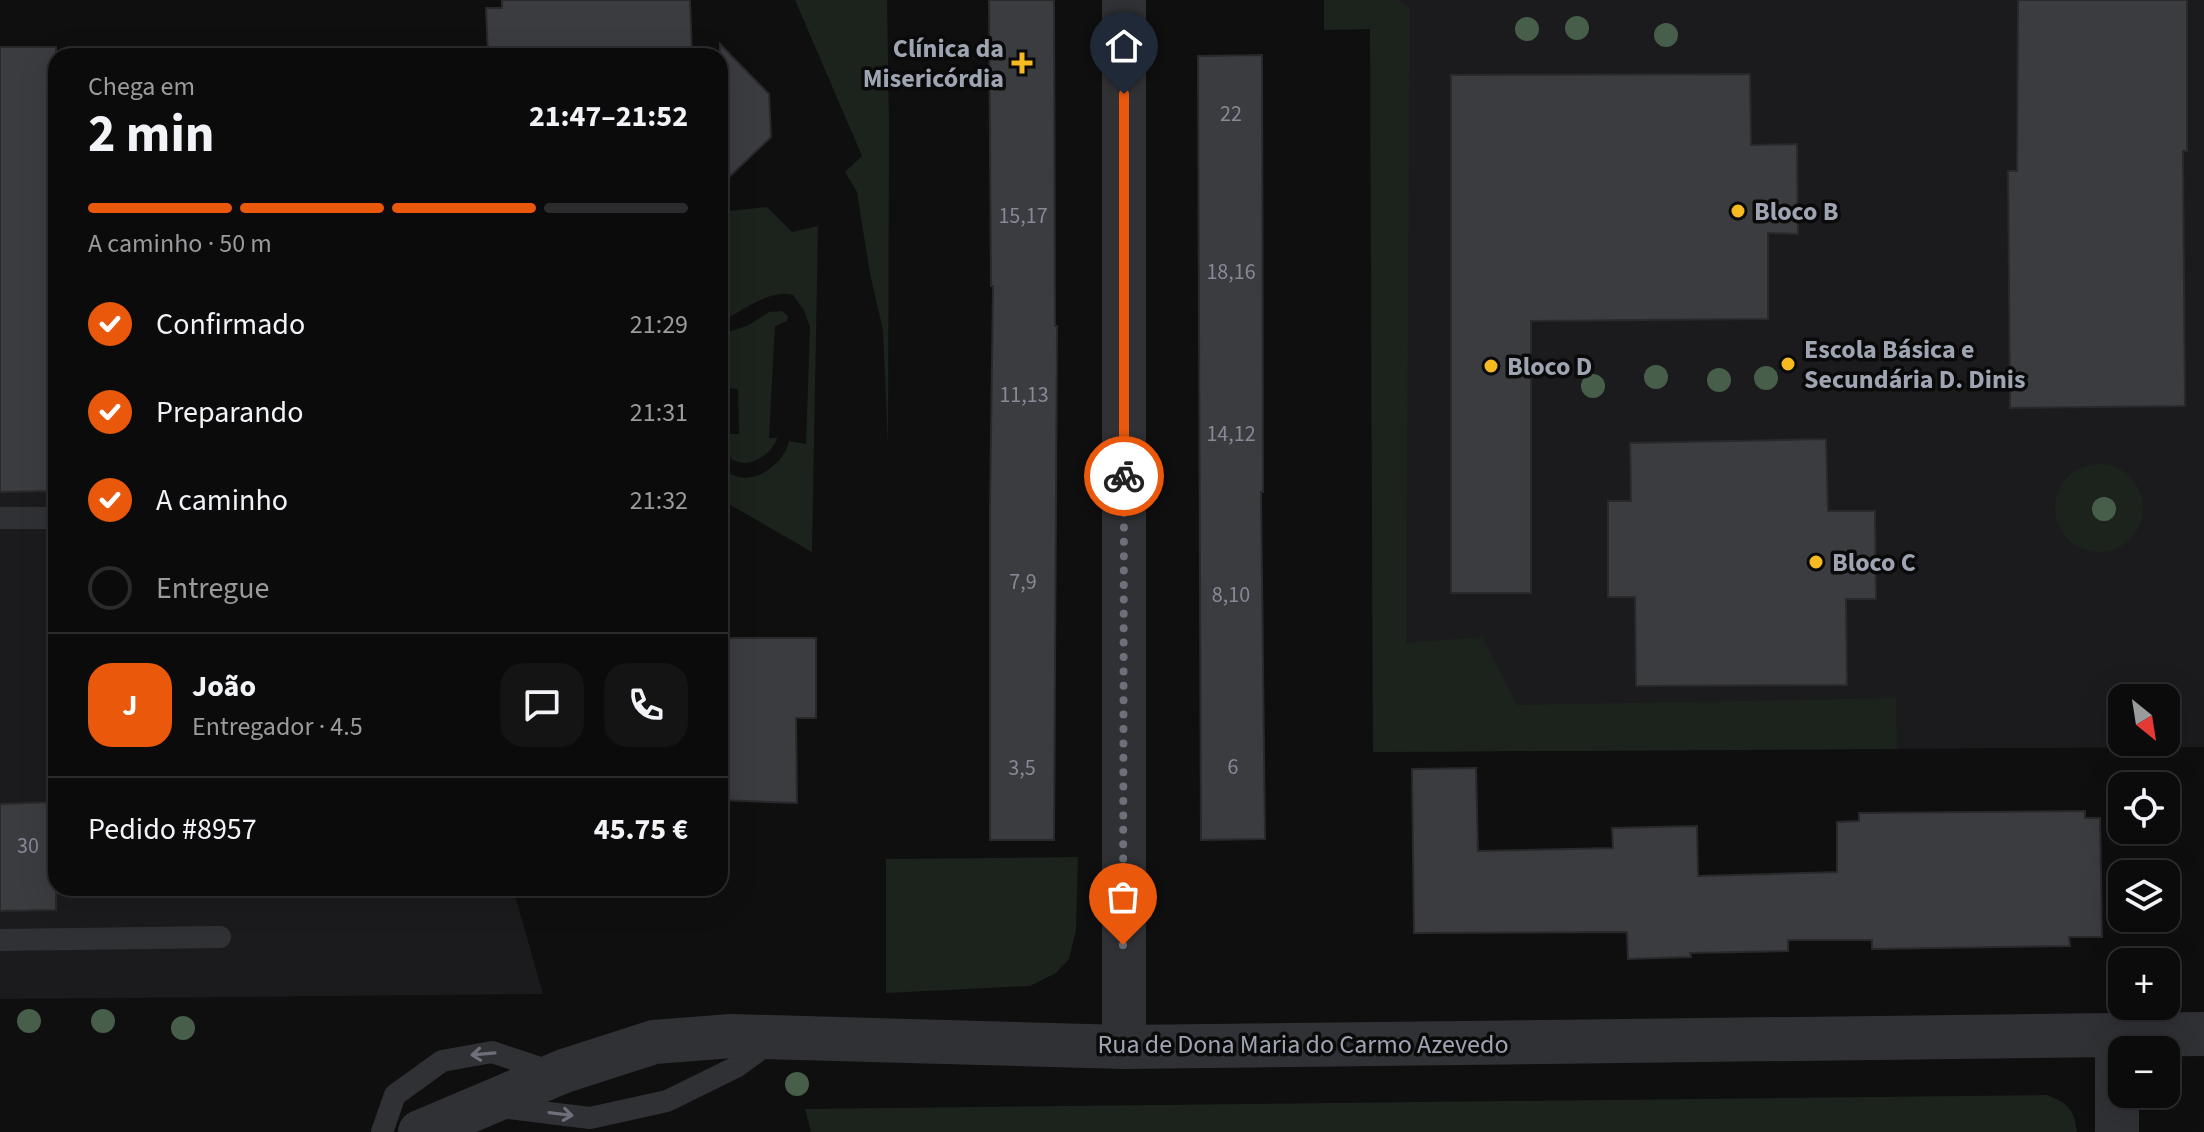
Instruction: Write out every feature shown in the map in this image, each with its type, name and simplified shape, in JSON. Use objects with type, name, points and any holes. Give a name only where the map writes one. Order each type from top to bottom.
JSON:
[{"type":"street","points":[[1124,0],[1124,1047]]},
{"type":"street","name":"Rua de Dona Maria do Carmo Azevedo","points":[[2117,1036],[2204,1034]]},
{"type":"street","name":"Rua de Dona Maria do Carmo Azevedo","points":[[420,1132],[557,1073],[654,1042],[731,1036],[1124,1047],[2108,1036]]},
{"type":"street","points":[[2117,1108],[2117,1132]]},
{"type":"lane","points":[[0,518],[48,518]]},
{"type":"lane","points":[[0,940],[220,937]]},
{"type":"lane","points":[[484,1105],[590,1118],[667,1101],[736,1067],[779,1036]]},
{"type":"lane","points":[[382,1132],[395,1095],[442,1061],[492,1052],[557,1073]]},
{"type":"shaded area","points":[[795,0],[887,0],[888,446],[883,330],[870,274],[857,192],[845,172],[862,156]]},
{"type":"shaded area","name":"Escola Básica e Secundária D. Dinis","points":[[1324,0],[2204,0],[2204,747],[2180,747],[2180,684],[2108,684],[2108,748],[1373,752],[1370,29],[1324,30]]},
{"type":"shaded area","points":[[1324,0],[1399,0],[1410,8],[1406,643],[1482,637],[1517,705],[1896,698],[1897,749],[1373,752],[1370,29],[1324,30]]},
{"type":"shaded area","points":[[767,207],[792,232],[818,226],[812,552],[728,504],[728,472],[739,477],[755,476],[777,462],[789,441],[806,444],[810,327],[804,310],[793,295],[785,294],[759,300],[728,318],[728,211]]},
{"type":"shaded area","points":[[48,223],[48,896],[515,896],[543,994],[0,999],[0,224]]},
{"type":"shaded area","points":[[782,311],[788,316],[787,321],[775,326],[769,438],[777,438],[761,458],[746,463],[732,460],[728,451],[728,434],[739,434],[738,389],[728,388],[728,332],[747,326],[769,312]]},
{"type":"shaded area","points":[[2099,464],[2116,468],[2130,477],[2139,491],[2143,508],[2139,525],[2130,539],[2116,548],[2099,552],[2082,548],[2068,539],[2059,525],[2055,508],[2059,491],[2068,477],[2082,468]]},
{"type":"shaded area","points":[[1078,857],[1076,930],[1069,959],[1056,973],[1030,986],[886,993],[886,859]]},
{"type":"shaded area","points":[[2047,1095],[2069,1108],[2077,1132],[811,1132],[805,1109]]},
{"type":"building","points":[[502,0],[690,0],[692,48],[488,48],[486,8],[502,8]]},
{"type":"building","points":[[989,0],[1054,0],[1057,326],[1054,840],[990,840],[993,286]]},
{"type":"building","points":[[2018,0],[2187,0],[2187,151],[2183,151],[2185,406],[2010,408],[2008,171],[2017,171]]},
{"type":"building","points":[[0,47],[56,47],[48,48],[48,491],[0,492]]},
{"type":"building","points":[[728,52],[769,94],[771,137],[728,178]]},
{"type":"building","points":[[1262,55],[1261,492],[1265,839],[1201,840],[1198,56]]},
{"type":"building","points":[[1750,74],[1751,145],[1797,144],[1798,234],[1768,233],[1768,319],[1531,321],[1531,593],[1451,593],[1451,75]]},
{"type":"building","name":"Bloco C","points":[[1826,439],[1828,511],[1875,511],[1876,599],[1846,599],[1847,685],[1636,686],[1635,597],[1608,597],[1608,501],[1631,501],[1630,443]]},
{"type":"building","points":[[728,638],[816,638],[816,718],[796,718],[797,803],[728,800]]},
{"type":"building","points":[[1476,768],[1478,851],[1613,848],[1612,828],[1697,826],[1698,876],[1837,872],[1837,822],[1859,821],[1859,813],[2085,811],[2085,818],[2100,818],[2102,937],[2069,937],[2070,946],[1872,949],[1872,940],[1788,940],[1788,951],[1690,953],[1691,957],[1628,959],[1627,932],[1414,933],[1412,769]]},
{"type":"building","points":[[48,802],[48,896],[56,896],[56,910],[0,911],[0,804]]},
{"type":"way so far","points":[[1123,945],[1124,476]]},
{"type":"place","name":"Clínica da Misericórdia","points":[[1022,63]]},
{"type":"place","name":"Bloco B","points":[[1738,211]]},
{"type":"place","name":"Escola Básica e Secundária D. Dinis","points":[[1788,364]]},
{"type":"place","name":"Bloco D","points":[[1491,366]]},
{"type":"place","name":"Bloco C","points":[[1816,562]]},
{"type":"route","points":[[1124,94],[1124,476]]}]
